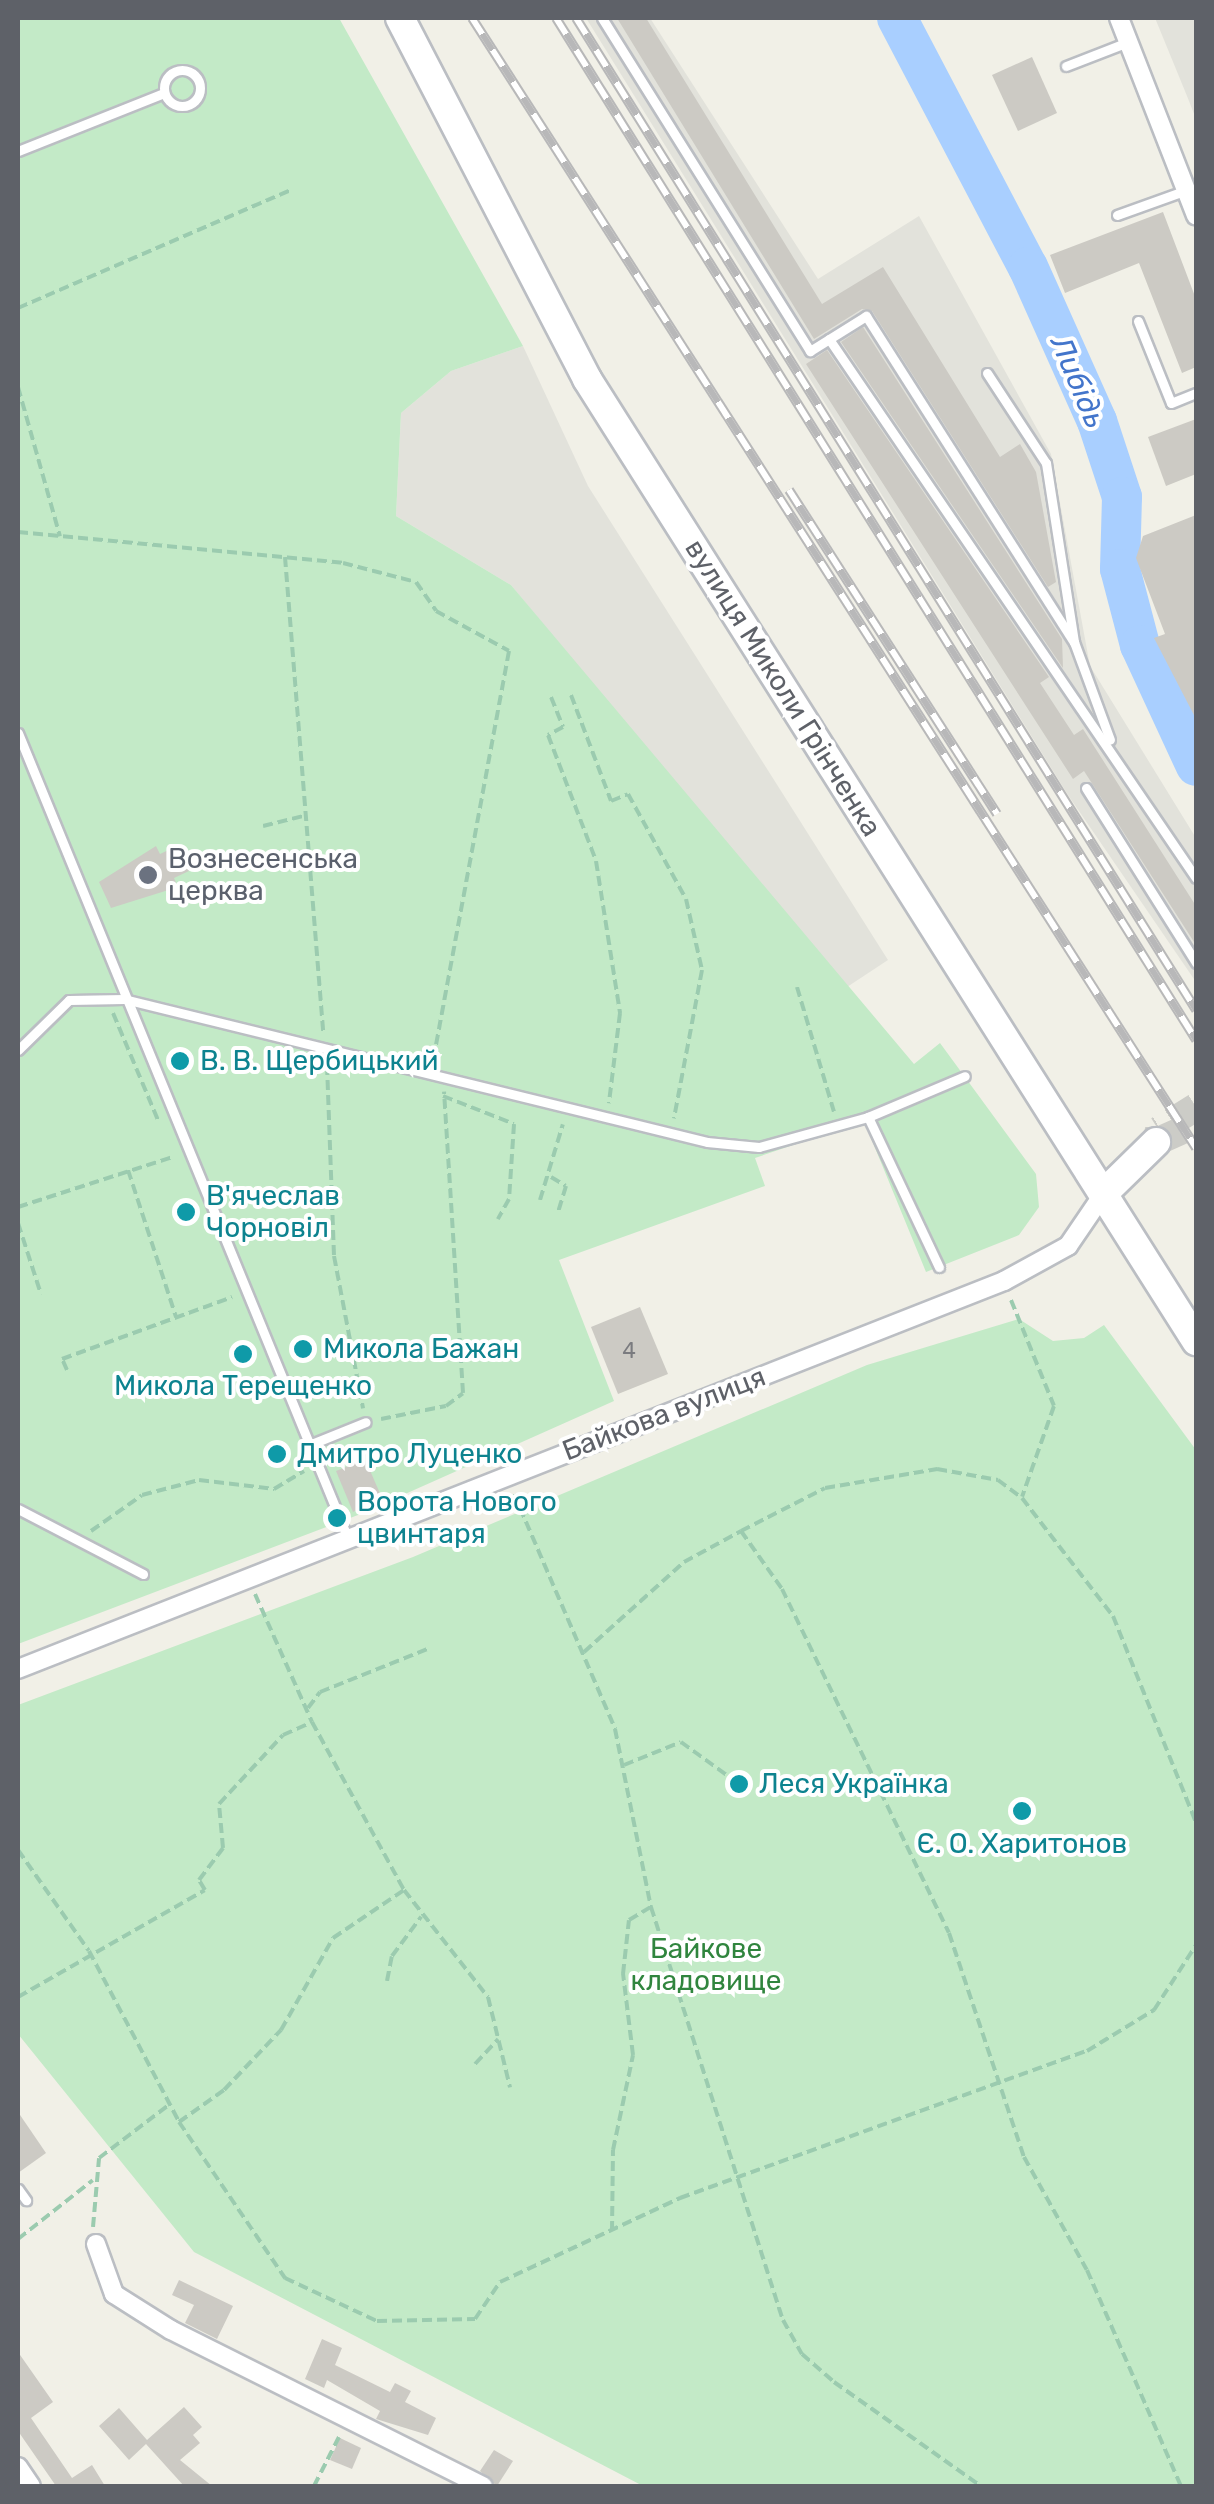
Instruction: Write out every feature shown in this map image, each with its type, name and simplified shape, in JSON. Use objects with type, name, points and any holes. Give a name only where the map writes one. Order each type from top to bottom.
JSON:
[{"type":"main road","name":"вулиця Миколи Грінченка","points":[[400,18],[587,379],[1196,1340]]},
{"type":"main road","name":"Байкова вулиця","points":[[1104,1193],[1156,1142]]},
{"type":"street","points":[[1119,18],[1196,215]]},
{"type":"street","name":"Байкова вулиця","points":[[18,1669],[1004,1281],[1068,1246],[1104,1193]]},
{"type":"street","points":[[96,2244],[114,2294],[171,2330],[350,2416],[483,2486]]},
{"type":"street","points":[[18,2468],[31,2486]]},
{"type":"lane","points":[[602,18],[810,351],[866,316],[1074,642]]},
{"type":"lane","points":[[1066,66],[1128,42]]},
{"type":"lane","points":[[18,151],[164,92],[177,70],[193,73],[201,87],[186,106],[164,92]]},
{"type":"lane","points":[[1117,216],[1187,190]]},
{"type":"lane","points":[[1138,321],[1172,403],[1196,394]]},
{"type":"lane","points":[[829,339],[1078,714],[1111,742]]},
{"type":"lane","points":[[987,373],[1046,463],[1074,642],[1111,742],[1196,878]]},
{"type":"lane","points":[[18,733],[349,1540]]},
{"type":"lane","points":[[1086,788],[1196,963]]},
{"type":"lane","points":[[18,1050],[69,1000],[124,999],[670,1133],[760,1146],[868,1117],[965,1076]]},
{"type":"lane","points":[[868,1117],[938,1267]]},
{"type":"lane","points":[[309,1445],[366,1422]]},
{"type":"lane","points":[[18,1509],[143,1574]]},
{"type":"lane","points":[[18,2189],[26,2200]]},
{"type":"path","points":[[18,308],[291,190]]},
{"type":"path","points":[[18,387],[60,536]]},
{"type":"path","points":[[18,532],[285,558],[416,582],[436,610],[509,651],[430,1074]]},
{"type":"path","points":[[285,558],[303,816],[325,1048],[334,1256],[366,1422],[446,1406],[463,1393],[443,1096],[514,1124],[509,1199],[498,1219]]},
{"type":"path","points":[[571,696],[612,800],[628,794],[686,899],[702,970],[670,1133]]},
{"type":"path","points":[[551,697],[563,726],[548,735],[596,861],[620,1013],[620,1058],[606,1117]]},
{"type":"path","points":[[263,826],[303,816]]},
{"type":"path","points":[[797,987],[831,1100]]},
{"type":"path","points":[[540,1200],[551,1177],[566,1107]]},
{"type":"path","points":[[18,1207],[173,1157]]},
{"type":"path","points":[[128,1170],[176,1318]]},
{"type":"path","points":[[551,1177],[566,1186],[558,1212]]},
{"type":"path","points":[[18,1222],[41,1294]]},
{"type":"path","points":[[1004,1281],[1054,1406],[1022,1498]]},
{"type":"path","points":[[66,1370],[62,1359],[232,1297]]},
{"type":"path","points":[[80,1542],[142,1495],[199,1480],[274,1490],[317,1465]]},
{"type":"path","points":[[584,1652],[684,1562],[824,1488],[938,1469],[998,1480],[1022,1498],[1112,1616],[1186,1780],[1196,1822]]},
{"type":"path","points":[[506,1476],[584,1652],[624,1765],[651,1907],[740,2179],[760,2265],[802,2354],[981,2486]]},
{"type":"path","points":[[741,1531],[782,1589],[950,1933],[1004,2080],[1024,2156],[1087,2270],[1182,2486]]},
{"type":"path","points":[[249,1579],[312,1722],[404,1890],[421,1917],[488,1996],[510,2086]]},
{"type":"path","points":[[308,1708],[320,1692],[430,1648]]},
{"type":"path","points":[[18,1997],[90,1951],[205,1890],[199,1880],[222,1848],[219,1804],[282,1736],[312,1722]]},
{"type":"path","points":[[624,1765],[680,1742],[739,1784]]},
{"type":"path","points":[[18,1850],[90,1951],[180,2122],[286,2278],[378,2320],[475,2320],[500,2282],[612,2231],[740,2179],[1088,2051],[1154,2010],[1196,1945]]},
{"type":"path","points":[[18,1865],[24,1861]]},
{"type":"path","points":[[180,2122],[281,2030],[334,1938],[404,1890]]},
{"type":"path","points":[[612,2231],[613,2150],[633,2056],[623,1974],[629,1920],[651,1907]]},
{"type":"path","points":[[387,1981],[392,1956],[421,1917]]},
{"type":"path","points":[[475,2064],[498,2039]]},
{"type":"path","points":[[96,2244],[93,2180],[99,2158],[170,2104]]},
{"type":"path","points":[[18,2239],[93,2180]]},
{"type":"path","points":[[314,2486],[350,2416]]},
{"type":"shaded area","points":[[586,18],[650,18],[818,279],[919,216],[1051,454],[1090,666],[1196,838],[1196,982],[1068,795]]},
{"type":"shaded area","points":[[1155,18],[1196,18],[1196,119],[1187,96]]},
{"type":"shaded area","points":[[523,346],[588,486],[888,960],[844,989],[511,585],[396,516],[401,413],[451,371]]},
{"type":"green space","points":[[18,18],[339,18],[523,346],[451,371],[401,413],[396,516],[511,585],[914,1064],[940,1043],[1036,1174],[1039,1207],[1019,1235],[926,1272],[864,1121],[755,1158],[765,1186],[559,1260],[614,1401],[358,1515],[18,1644]]},
{"type":"green space","name":"Байкове кладовище","points":[[1019,1319],[1053,1341],[1084,1338],[1104,1325],[1196,1450],[1196,2486],[643,2486],[194,2252],[18,2034],[18,1705],[413,1557],[867,1365]]},
{"type":"building","points":[[617,18],[646,18],[822,304],[883,267],[1000,457],[1020,444],[1036,472],[1056,582],[1048,587],[872,311],[862,309],[814,339]]},
{"type":"building","points":[[1032,57],[1057,113],[1018,131],[992,75]]},
{"type":"building","points":[[1163,212],[1196,299],[1196,367],[1182,373],[1139,263],[1065,293],[1050,255]]},
{"type":"building","points":[[863,327],[1062,639],[1063,668],[841,342]]},
{"type":"building","points":[[827,350],[1049,677],[1040,683],[1074,735],[1083,729],[1196,906],[1196,945],[1084,771],[1073,779],[806,364]]},
{"type":"building","points":[[1196,419],[1196,474],[1166,486],[1148,437]]},
{"type":"building","points":[[1196,515],[1196,719],[1154,638],[1165,634],[1136,558],[1143,536]]},
{"type":"building","name":"Вознесенська церква","points":[[156,846],[160,854],[177,846],[189,871],[174,878],[178,887],[111,908],[99,882]]},
{"type":"building","points":[[640,1307],[668,1374],[618,1394],[591,1327]]},
{"type":"building","points":[[365,1459],[382,1498],[353,1512],[336,1471]]},
{"type":"building","points":[[18,2112],[46,2153],[18,2173]]},
{"type":"building","points":[[179,2280],[233,2306],[217,2339],[185,2323],[194,2305],[172,2295]]},
{"type":"building","points":[[322,2339],[342,2348],[335,2365],[390,2392],[395,2383],[411,2391],[405,2402],[436,2418],[428,2435],[376,2419],[380,2411],[327,2380],[324,2388],[305,2379]]},
{"type":"building","points":[[18,2352],[53,2402],[31,2418],[72,2478],[92,2465],[105,2486],[56,2486],[18,2431]]},
{"type":"building","points":[[184,2407],[202,2427],[193,2435],[200,2443],[180,2460],[212,2486],[184,2486],[146,2444],[129,2460],[99,2426],[119,2408],[147,2440]]},
{"type":"building","points":[[340,2438],[361,2448],[352,2469],[330,2460]]},
{"type":"building","points":[[494,2450],[513,2461],[497,2486],[480,2471]]},
{"type":"waterway","name":"Либідь","points":[[897,18],[1028,267],[1097,421],[1122,497],[1120,569],[1140,645],[1196,766]]},
{"type":"tunnel","points":[[1196,1107],[1159,1130],[1156,1142],[1196,1124]]},
{"type":"railway","points":[[472,18],[1196,1148]]},
{"type":"railway","points":[[556,18],[1196,1040]]},
{"type":"railway","points":[[576,18],[1196,1010]]},
{"type":"railway","points":[[789,490],[997,814]]},
{"type":"place","name":"Вознесенська церква","points":[[148,875]]},
{"type":"place","name":"В. В. Щербицький","points":[[180,1061]]},
{"type":"place","name":"В'ячеслав Чорновіл","points":[[186,1212]]},
{"type":"place","name":"Микола Бажан","points":[[303,1349]]},
{"type":"place","name":"Микола Терещенко","points":[[243,1354]]},
{"type":"place","name":"Дмитро Луценко","points":[[277,1454]]},
{"type":"place","name":"Ворота Нового цвинтаря","points":[[337,1518]]},
{"type":"place","name":"Леся Українка","points":[[739,1784]]},
{"type":"place","name":"Є. О. Харитонов","points":[[1022,1811]]}]
